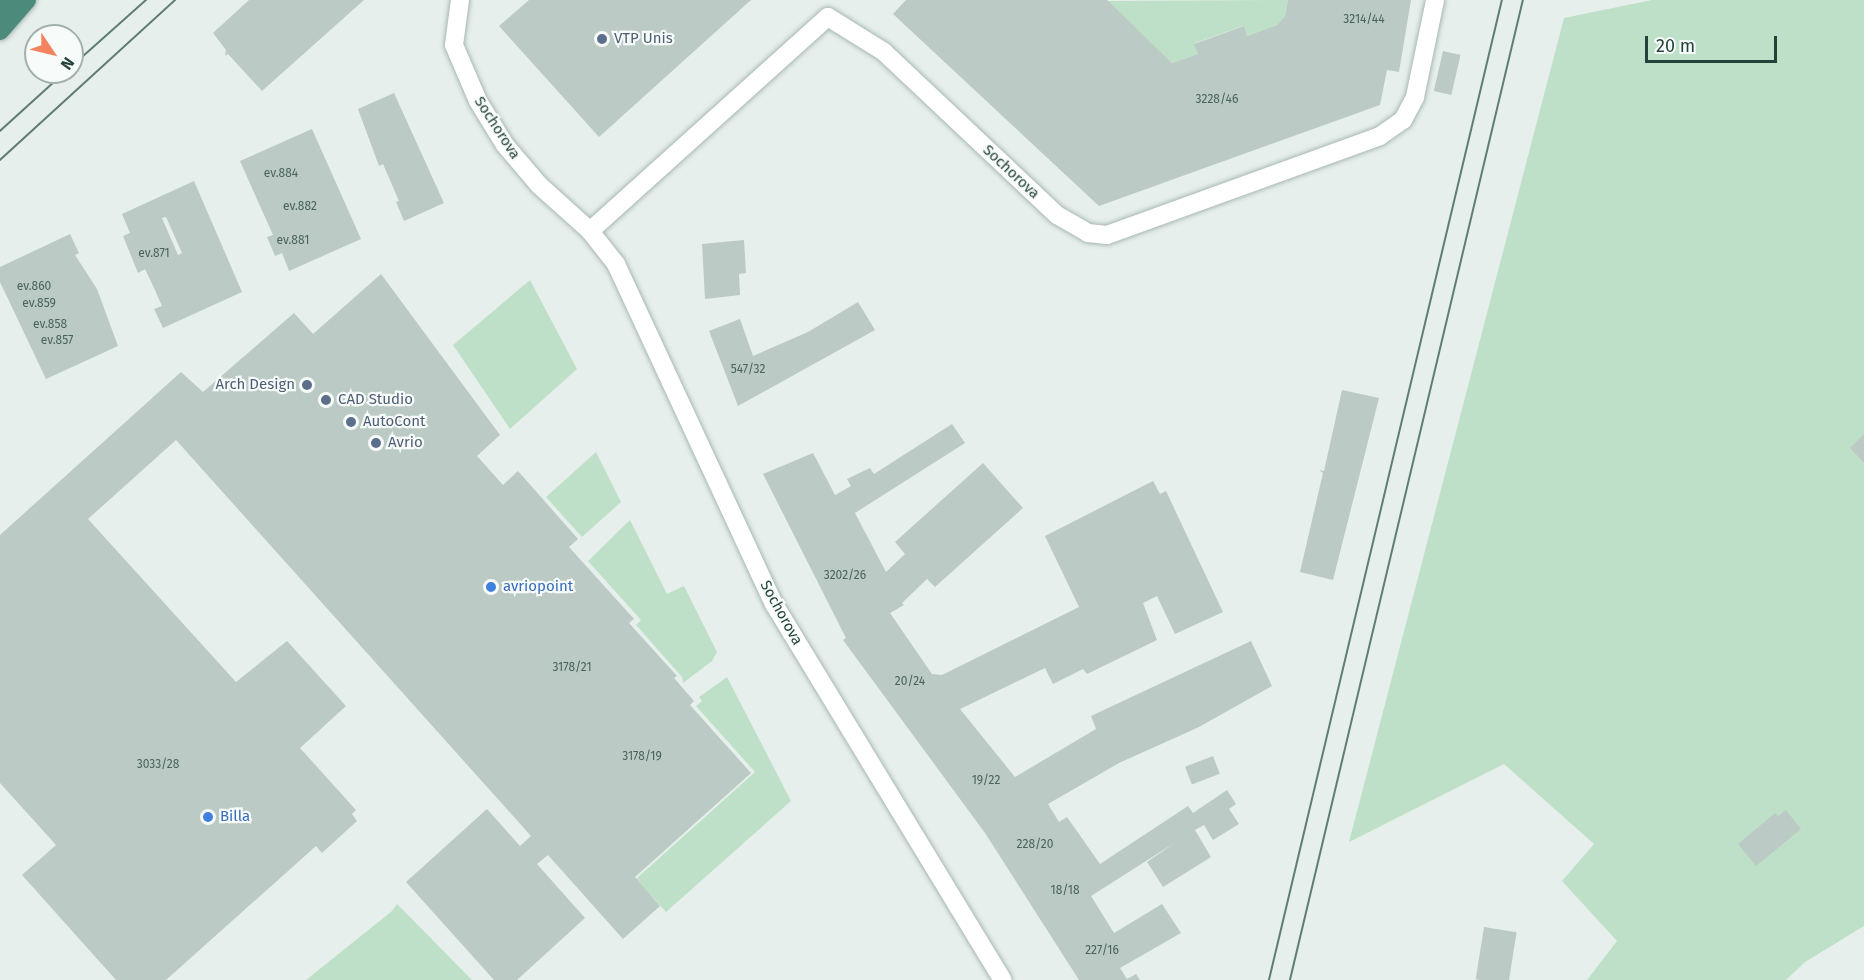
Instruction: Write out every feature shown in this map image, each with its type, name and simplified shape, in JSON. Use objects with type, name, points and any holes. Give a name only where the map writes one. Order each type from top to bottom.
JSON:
[{"type":"highway","points":[[0,9],[13,0]]},
{"type":"highway","points":[[0,21],[22,0]]},
{"type":"highway","points":[[0,31],[27,0]]},
{"type":"street","name":"Sochorova","points":[[460,0],[454,45],[478,101],[505,145],[539,185],[590,231],[616,264],[774,604],[1003,980]]},
{"type":"street","name":"Sochorova","points":[[590,231],[828,17],[884,52],[1057,215],[1088,233],[1107,235],[1380,136],[1403,120],[1415,97],[1435,0]]},
{"type":"green space","points":[[1288,0],[1285,16],[1277,25],[1247,36],[1243,26],[1195,43],[1198,54],[1172,63],[1106,1]]},
{"type":"green space","points":[[1652,0],[1864,0],[1864,926],[1805,962],[1786,980],[1587,980],[1617,941],[1562,881],[1594,844],[1504,764],[1349,842],[1564,18]]},
{"type":"green space","points":[[530,280],[577,369],[510,429],[453,345]]},
{"type":"green space","points":[[596,452],[621,502],[582,537],[546,497]]},
{"type":"green space","points":[[630,520],[667,594],[684,586],[717,652],[712,661],[683,683],[682,677],[636,625],[641,620],[588,561]]},
{"type":"green space","points":[[727,677],[791,801],[666,912],[636,879],[755,772],[696,706],[702,701],[699,697]]},
{"type":"green space","points":[[397,904],[472,980],[306,980],[392,911]]},
{"type":"building","points":[[249,0],[364,0],[262,91],[228,54],[225,56],[226,50],[213,33]]},
{"type":"building","points":[[529,0],[751,0],[599,137],[499,26]]},
{"type":"building","points":[[906,0],[1107,0],[1172,63],[1198,54],[1194,44],[1244,26],[1247,36],[1277,25],[1285,16],[1288,0],[1411,0],[1399,72],[1387,70],[1380,105],[1099,206],[893,14]]},
{"type":"building","points":[[1443,51],[1461,55],[1451,95],[1434,91]]},
{"type":"building","points":[[394,93],[444,203],[404,221],[396,202],[399,201],[383,164],[379,166],[358,109]]},
{"type":"building","points":[[312,129],[361,239],[289,271],[282,253],[275,256],[267,237],[273,235],[240,161]]},
{"type":"building","points":[[194,181],[242,292],[163,328],[154,309],[162,306],[145,269],[138,273],[123,236],[130,233],[122,214]],"holes":[[[166,217],[182,253],[178,255],[162,218]]]},
{"type":"building","points":[[70,234],[79,253],[75,255],[97,289],[118,346],[46,379],[0,282],[0,267]]},
{"type":"building","points":[[744,240],[746,273],[739,274],[740,295],[705,299],[702,244]]},
{"type":"building","points":[[381,274],[500,435],[477,456],[503,485],[518,471],[578,539],[569,547],[634,619],[629,623],[677,676],[674,678],[694,701],[690,705],[751,773],[635,877],[660,906],[623,939],[548,855],[537,864],[585,918],[517,980],[494,980],[406,882],[487,809],[520,846],[531,836],[176,440],[88,519],[236,682],[287,641],[346,706],[300,748],[356,810],[352,814],[357,821],[322,853],[316,846],[166,980],[116,980],[22,875],[56,845],[0,783],[0,535],[181,372],[203,392],[294,313],[313,334]]},
{"type":"building","points":[[858,302],[875,330],[738,406],[709,331],[740,319],[753,356],[808,332]]},
{"type":"building","points":[[1342,390],[1379,398],[1333,580],[1300,572],[1323,473],[1319,470],[1324,471]]},
{"type":"building","points":[[952,424],[965,443],[855,513],[886,572],[905,554],[895,542],[983,463],[1023,508],[935,587],[927,579],[902,603],[904,605],[890,613],[932,674],[942,675],[1079,607],[1045,536],[1153,481],[1160,494],[1166,491],[1223,612],[1175,634],[1157,596],[1143,603],[1157,640],[1087,674],[1083,669],[1053,684],[1045,668],[960,709],[1015,777],[1096,729],[1091,716],[1251,641],[1272,686],[1199,727],[1119,763],[1048,804],[1059,822],[1067,817],[1100,864],[1188,806],[1193,813],[1227,790],[1236,804],[1229,809],[1239,824],[1213,840],[1204,825],[1195,830],[1211,857],[1163,887],[1147,862],[1176,842],[1091,896],[1114,933],[1162,904],[1181,933],[1120,968],[1127,979],[1136,974],[1140,980],[1079,980],[985,833],[843,640],[846,638],[763,474],[813,453],[835,495],[851,486],[847,479],[870,468],[874,474]]},
{"type":"building","points":[[1864,434],[1864,463],[1850,448]]},
{"type":"building","points":[[1213,756],[1220,774],[1192,784],[1185,767]]},
{"type":"building","points":[[1786,810],[1801,829],[1756,866],[1738,844],[1775,813],[1778,816]]},
{"type":"building","points":[[1484,927],[1517,932],[1509,980],[1476,979]]},
{"type":"tram line","points":[[84,55],[146,0]]},
{"type":"tram line","points":[[0,160],[175,0]]},
{"type":"tram line","points":[[1269,980],[1502,0]]},
{"type":"tram line","points":[[1290,980],[1523,0]]},
{"type":"tram line","points":[[0,131],[52,84]]},
{"type":"place","name":"VTP Unis","points":[[602,39]]},
{"type":"place","name":"Arch Design","points":[[307,385]]},
{"type":"place","name":"CAD Studio","points":[[326,400]]},
{"type":"place","name":"AutoCont","points":[[351,422]]},
{"type":"place","name":"Avrio","points":[[376,443]]},
{"type":"place","name":"avriopoint","points":[[491,587]]},
{"type":"place","name":"Billa","points":[[208,817]]}]
